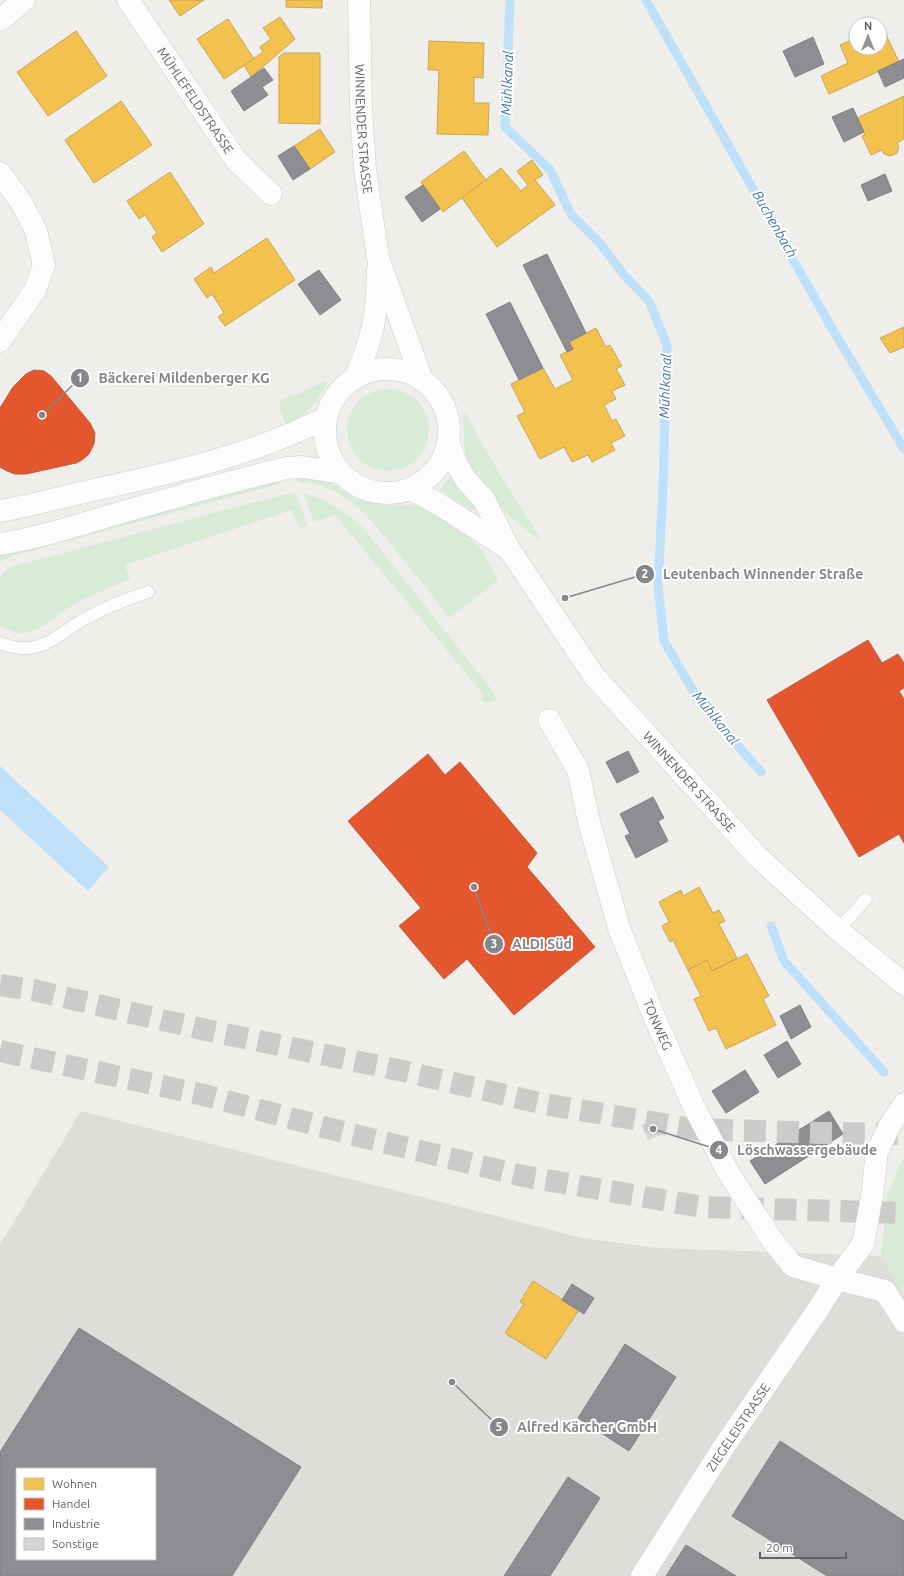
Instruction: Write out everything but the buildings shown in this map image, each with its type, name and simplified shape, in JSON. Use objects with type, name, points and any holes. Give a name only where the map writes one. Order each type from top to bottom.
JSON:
[{"type":"street","points":[[0,20],[24,0]]},
{"type":"street","name":"MÜHLEFELDSTRASSE","points":[[128,0],[236,160],[271,194]]},
{"type":"street","name":"WINNENDER STRASSE","points":[[359,0],[361,109],[365,169],[378,258]]},
{"type":"street","points":[[0,173],[21,202],[36,231],[44,265],[35,290],[0,341]]},
{"type":"street","points":[[355,378],[366,351],[376,310],[378,258]]},
{"type":"street","points":[[378,258],[422,380]]},
{"type":"street","points":[[378,370],[396,370],[413,375],[422,380],[439,396],[447,414],[450,431],[449,444],[440,465],[428,478],[411,489],[396,493],[378,493],[361,488],[346,479],[340,473],[327,449],[325,431],[327,417],[335,398],[346,384],[355,378],[378,370]]},
{"type":"street","points":[[0,511],[138,480],[220,459],[285,437],[327,417]]},
{"type":"street","name":"WINNENDER STRASSE","points":[[449,444],[457,465],[466,480],[485,501],[509,549],[594,676],[757,856],[838,930],[904,984]]},
{"type":"street","points":[[0,544],[73,527],[169,499],[286,468],[303,467],[340,473]]},
{"type":"street","points":[[411,489],[440,505],[509,549]]},
{"type":"street","name":"TONWEG","points":[[550,720],[578,770],[589,822],[619,928],[654,1016],[693,1105],[728,1172],[772,1240],[793,1266],[837,1279]]},
{"type":"street","name":"ZIEGELEISTRASSE","points":[[642,1576],[723,1448],[819,1308],[837,1279],[863,1244],[872,1196],[877,1152],[890,1125],[904,1104]]},
{"type":"street","points":[[837,1279],[884,1292],[904,1322]]},
{"type":"lane","points":[[0,643],[6,646],[23,648],[38,647],[54,639],[78,622],[101,610],[125,599],[148,592]]},
{"type":"lane","points":[[838,930],[866,899]]},
{"type":"shaded area","points":[[81,1111],[583,1238],[657,1248],[881,1256],[904,1296],[904,1576],[0,1576],[0,1245]]},
{"type":"green space","points":[[326,382],[327,385],[306,413],[286,425],[280,409],[280,403],[283,399],[288,396],[298,394]]},
{"type":"green space","points":[[388,389],[404,392],[417,401],[426,414],[429,430],[426,446],[417,459],[404,468],[388,471],[372,468],[359,459],[350,446],[347,430],[350,414],[359,401],[372,392]]},
{"type":"green space","points":[[466,414],[502,478],[541,539],[539,540],[509,516],[470,469],[464,443],[463,415]]},
{"type":"green space","points":[[297,475],[327,480],[351,496],[367,502],[381,505],[422,506],[462,531],[481,549],[498,580],[450,618],[383,534],[359,509],[346,498],[331,490],[315,484],[298,482]]},
{"type":"green space","points":[[451,476],[475,508],[472,511],[440,490]]},
{"type":"green space","points":[[278,478],[279,484],[12,556],[0,562],[0,554]]},
{"type":"green space","points":[[296,493],[307,525],[301,528],[297,524],[292,510],[125,565],[130,579],[79,601],[41,627],[30,632],[18,633],[0,626],[0,577],[10,567]]},
{"type":"green space","points":[[303,493],[337,507],[365,530],[495,694],[496,700],[488,703],[482,701],[481,697],[484,695],[335,515],[314,522]]},
{"type":"green space","points":[[904,1157],[904,1296],[881,1256],[887,1194]]},
{"type":"water","points":[[0,766],[109,867],[88,891],[0,810]]},
{"type":"waterway","name":"Mühlkanal","points":[[510,0],[505,127],[550,170],[571,214],[600,243],[624,275],[649,301],[667,345],[663,487],[658,586],[664,641],[699,701],[761,772]]},
{"type":"waterway","name":"Buchenbach","points":[[646,0],[830,325],[904,449]]},
{"type":"waterway","points":[[771,926],[784,961],[884,1072]]},
{"type":"tunnel","points":[[0,985],[33,990],[206,1030],[403,1071],[544,1104],[693,1129],[904,1134]]},
{"type":"tunnel","points":[[0,1051],[204,1095],[350,1134],[523,1176],[703,1207],[904,1213]]},
{"type":"place","name":"Bäckerei Mildenberger KG","points":[[42,415]]},
{"type":"place","name":"Leutenbach Winnender Straße","points":[[565,598]]},
{"type":"place","name":"ALDI Süd","points":[[474,887]]},
{"type":"place","name":"Löschwassergebäude","points":[[653,1129]]},
{"type":"place","name":"Alfred Kärcher GmbH","points":[[452,1382]]}]
